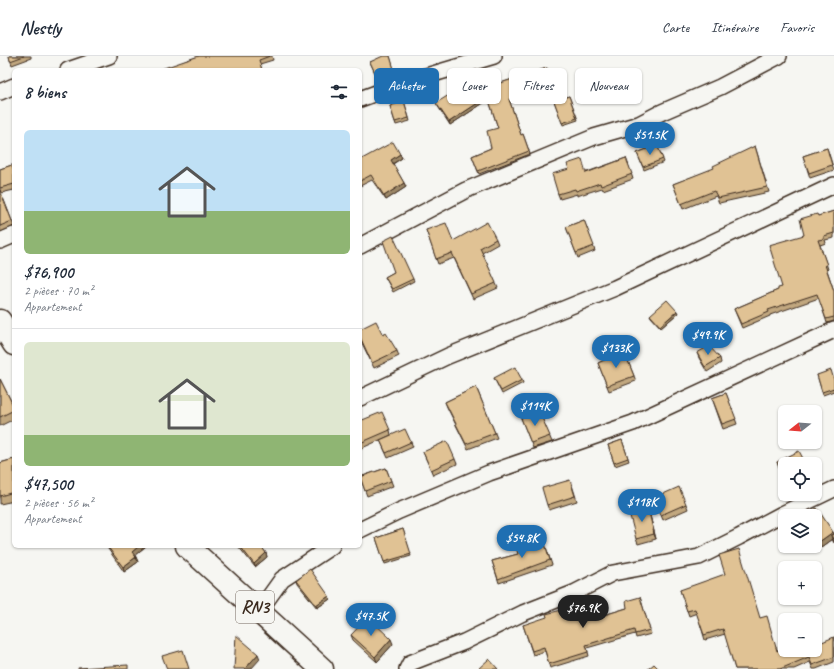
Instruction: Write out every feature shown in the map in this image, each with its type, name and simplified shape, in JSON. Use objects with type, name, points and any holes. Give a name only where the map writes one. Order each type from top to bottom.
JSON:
[{"type":"highway","points":[[0,321],[12,341]]},
{"type":"highway","name":"RN3","points":[[188,548],[322,669]]},
{"type":"street","points":[[74,68],[109,56]]},
{"type":"street","points":[[362,98],[406,82],[494,56]]},
{"type":"street","points":[[362,245],[466,190],[594,138],[639,124],[662,112],[720,87],[779,56]]},
{"type":"street","points":[[0,92],[12,87]]},
{"type":"street","points":[[362,397],[448,356],[615,288],[834,185]]},
{"type":"street","points":[[0,240],[12,236]]},
{"type":"street","points":[[362,529],[399,511],[489,473],[552,449],[633,423],[834,330]]},
{"type":"street","points":[[407,669],[410,663],[464,642],[522,613],[574,593],[613,573],[699,557],[834,489]]},
{"type":"street","points":[[259,611],[282,579],[329,548]]},
{"type":"building","points":[[9,56],[24,56],[10,61]]},
{"type":"building","points":[[199,56],[270,56],[259,60],[261,68],[164,68]]},
{"type":"building","points":[[383,56],[390,56],[394,68],[374,68],[374,71],[370,62]]},
{"type":"building","points":[[509,80],[509,104],[511,104],[521,135],[523,134],[529,151],[478,171],[472,156],[491,148],[487,131],[498,128],[490,104],[501,104],[501,83]]},
{"type":"building","points":[[447,96],[447,104],[476,104],[449,122],[437,104],[439,104],[439,101]]},
{"type":"building","points":[[569,96],[577,118],[562,123],[555,104],[567,104],[567,97]]},
{"type":"building","points":[[396,104],[405,104],[409,118],[395,122],[390,106]]},
{"type":"building","points":[[393,142],[400,154],[391,160],[404,183],[384,196],[371,175],[362,180],[362,159]]},
{"type":"building","points":[[657,145],[663,159],[643,167],[637,153]]},
{"type":"building","points":[[755,146],[767,187],[718,198],[714,191],[681,204],[673,184],[714,168],[713,166]]},
{"type":"building","points":[[827,148],[832,165],[809,173],[803,156]]},
{"type":"building","points":[[626,158],[632,174],[601,186],[600,183],[576,191],[575,189],[558,194],[552,174],[569,169],[567,164],[582,159],[586,173]]},
{"type":"building","points":[[12,165],[12,185],[0,188],[0,169]]},
{"type":"building","points":[[0,190],[12,221],[0,226]]},
{"type":"building","points":[[834,211],[834,233],[824,236],[824,239],[818,240],[834,291],[834,317],[826,319],[817,294],[768,310],[769,312],[741,324],[734,309],[782,287],[769,245],[804,235],[800,219],[817,214],[818,216]]},
{"type":"building","points":[[584,220],[594,246],[576,253],[566,227]]},
{"type":"building","points":[[487,222],[496,239],[480,248],[496,283],[471,294],[452,253],[436,259],[426,230],[446,223],[453,241]]},
{"type":"building","points":[[393,236],[413,279],[392,289],[385,277],[394,272],[383,241]]},
{"type":"building","points":[[667,300],[677,311],[660,326],[650,315]]},
{"type":"building","points":[[376,321],[383,335],[386,333],[397,351],[372,363],[362,341],[362,328]]},
{"type":"building","points":[[709,346],[720,358],[705,367],[697,353]]},
{"type":"building","points":[[624,351],[634,376],[607,386],[598,363]]},
{"type":"building","points":[[515,367],[522,380],[501,391],[494,378]]},
{"type":"building","points":[[831,370],[834,380],[834,388],[822,392],[817,375]]},
{"type":"building","points":[[0,379],[12,403],[12,411],[0,417]]},
{"type":"building","points":[[476,387],[495,433],[466,444],[445,402]]},
{"type":"building","points":[[726,393],[736,419],[722,424],[712,398]]},
{"type":"building","points":[[539,411],[550,436],[531,443],[521,418]]},
{"type":"building","points":[[382,412],[390,430],[362,442],[362,420]]},
{"type":"building","points":[[405,429],[411,442],[386,453],[380,440]]},
{"type":"building","points":[[622,440],[628,458],[614,463],[608,445]]},
{"type":"building","points":[[447,441],[455,459],[431,470],[423,452]]},
{"type":"building","points":[[799,451],[802,457],[787,457]]},
{"type":"building","points":[[12,460],[12,493],[0,496],[0,463]]},
{"type":"building","points":[[386,468],[391,481],[365,491],[362,483],[362,476]]},
{"type":"building","points":[[570,480],[575,496],[547,505],[542,488]]},
{"type":"building","points":[[679,487],[686,504],[661,515],[654,498]]},
{"type":"building","points":[[648,507],[654,534],[636,539],[629,512]]},
{"type":"building","points":[[822,516],[833,532],[822,540]]},
{"type":"building","points":[[403,529],[411,554],[384,562],[376,538]]},
{"type":"building","points":[[834,534],[834,542],[831,535]]},
{"type":"building","points":[[543,538],[550,560],[498,579],[492,561],[518,554],[516,547]]},
{"type":"building","points":[[109,548],[137,548],[132,552],[136,557],[123,567]]},
{"type":"building","points":[[242,548],[262,548],[266,553],[254,564]]},
{"type":"building","points":[[739,549],[760,618],[767,616],[778,651],[778,657],[809,657],[780,669],[735,669],[723,629],[704,635],[695,609],[687,611],[680,590],[725,574],[719,555]]},
{"type":"building","points":[[310,569],[329,596],[316,605],[296,580]]},
{"type":"building","points":[[640,597],[650,630],[635,634],[634,630],[586,645],[588,652],[549,664],[544,647],[532,651],[523,625],[547,617],[546,614],[589,603],[594,618],[627,608],[626,601]]},
{"type":"building","points":[[368,617],[391,639],[375,657],[351,635]]},
{"type":"building","points":[[236,635],[258,654],[245,669],[234,669]]},
{"type":"building","points":[[834,637],[834,657],[812,665],[809,657],[822,657],[822,642]]},
{"type":"building","points":[[183,650],[189,669],[167,669],[162,656]]},
{"type":"building","points":[[489,659],[498,669],[478,669]]},
{"type":"building","points":[[654,664],[659,669],[648,669]]},
{"type":"building","points":[[128,665],[128,669],[78,669],[78,668]]}]
